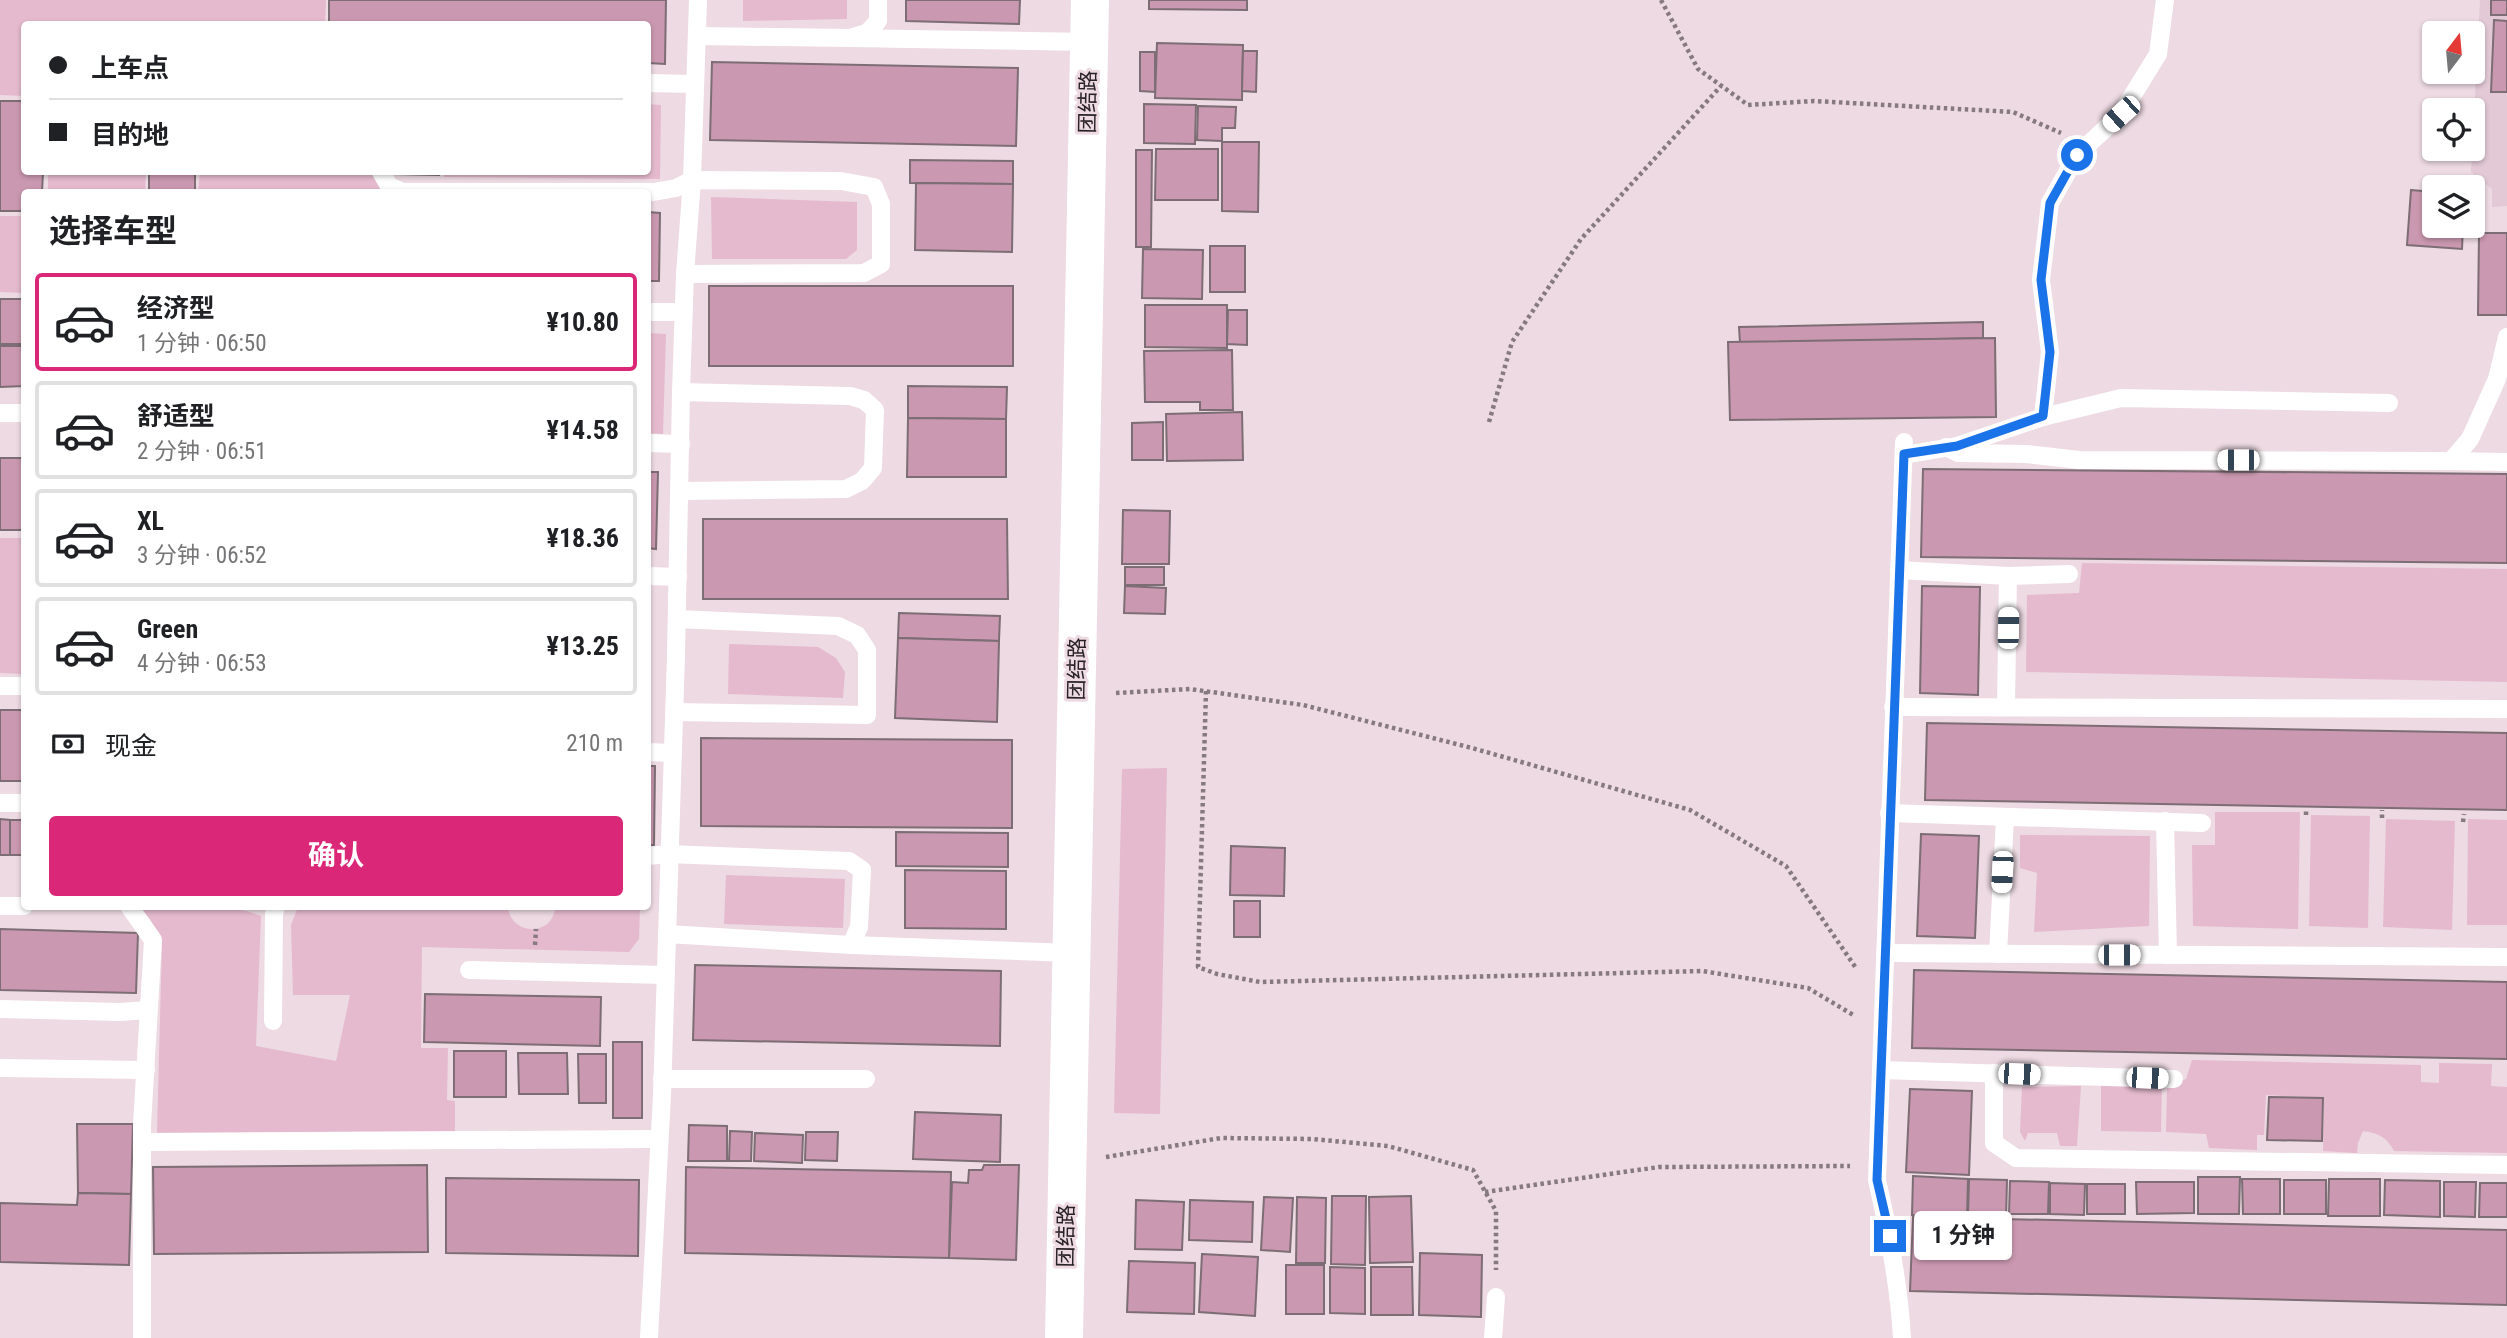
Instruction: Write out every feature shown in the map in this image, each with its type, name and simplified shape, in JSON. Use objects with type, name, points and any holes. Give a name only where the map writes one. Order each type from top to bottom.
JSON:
[{"type":"street","name":"团结路","points":[[1064,1338],[1090,0]]},
{"type":"lane","points":[[649,1338],[660,1139],[675,712],[683,313],[692,180],[698,0]]},
{"type":"lane","points":[[850,38],[867,33],[878,21],[878,0]]},
{"type":"lane","points":[[2043,416],[2050,352],[2041,280],[2050,203],[2077,155],[2121,114],[2158,54],[2165,0]]},
{"type":"lane","points":[[697,36],[1089,42]]},
{"type":"lane","points":[[651,83],[694,84]]},
{"type":"lane","points":[[383,175],[389,187],[394,189]]},
{"type":"lane","points":[[651,192],[676,188],[692,180],[841,180],[874,187],[881,204],[881,264],[864,272],[685,274]]},
{"type":"lane","points":[[651,312],[683,313]]},
{"type":"lane","points":[[2451,461],[2470,439],[2497,379],[2507,337]]},
{"type":"lane","points":[[680,491],[846,489],[862,481],[873,468],[875,410],[864,400],[850,396],[681,392]]},
{"type":"lane","points":[[1902,1338],[1890,1236],[1877,1180],[1904,448],[1946,447],[2043,416],[2121,398],[2389,402]]},
{"type":"lane","points":[[0,413],[21,413]]},
{"type":"lane","points":[[651,443],[681,444]]},
{"type":"lane","points":[[1946,447],[1958,453],[2025,454],[2078,460],[2507,462]]},
{"type":"lane","points":[[1899,570],[2008,576],[2068,573]]},
{"type":"lane","points":[[651,576],[678,577]]},
{"type":"lane","points":[[2006,707],[2008,576]]},
{"type":"lane","points":[[675,712],[867,715],[867,650],[857,635],[838,626],[677,619]]},
{"type":"lane","points":[[0,686],[21,686]]},
{"type":"lane","points":[[1894,707],[2507,709]]},
{"type":"lane","points":[[651,752],[673,753]]},
{"type":"lane","points":[[0,803],[21,803]]},
{"type":"lane","points":[[1889,813],[2202,822]]},
{"type":"lane","points":[[1998,954],[2005,818]]},
{"type":"lane","points":[[2165,821],[2168,955]]},
{"type":"lane","points":[[651,856],[849,860],[862,870],[859,927],[851,945]]},
{"type":"lane","points":[[0,906],[21,906]]},
{"type":"lane","points":[[128,910],[142,923],[153,940],[142,1142],[142,1338]]},
{"type":"lane","points":[[272,1021],[275,910]]},
{"type":"lane","points":[[667,934],[851,945],[1070,953]]},
{"type":"lane","points":[[1885,953],[2507,957]]},
{"type":"lane","points":[[469,970],[665,975]]},
{"type":"lane","points":[[0,1009],[120,1012],[148,1010]]},
{"type":"lane","points":[[0,1068],[146,1070]]},
{"type":"lane","points":[[1881,1070],[2174,1079]]},
{"type":"lane","points":[[1994,1073],[1994,1143],[2016,1158],[2507,1165]]},
{"type":"lane","points":[[662,1079],[866,1079]]},
{"type":"lane","points":[[142,1142],[660,1139]]},
{"type":"lane","points":[[1493,1338],[1496,1297]]},
{"type":"path","points":[[1661,0],[1698,69],[1748,104],[1814,101],[2013,112],[2088,145]]},
{"type":"path","points":[[1489,422],[1512,342],[1581,239],[1721,86]]},
{"type":"path","points":[[1076,695],[1190,689],[1303,705],[1472,748],[1690,810],[1786,866],[1815,911],[1883,1004]]},
{"type":"path","points":[[1206,691],[1198,967],[1217,974],[1260,982],[1702,971],[1808,988],[1882,1032]]},
{"type":"path","points":[[2306,809],[2306,816]]},
{"type":"path","points":[[2382,810],[2382,818]]},
{"type":"path","points":[[2463,822],[2464,814]]},
{"type":"path","points":[[1068,1163],[1221,1138],[1312,1139],[1388,1146],[1473,1170],[1496,1211],[1496,1297]]},
{"type":"path","points":[[1485,1192],[1659,1167],[1878,1166]]},
{"type":"shaded area","points":[[0,0],[326,0],[325,21],[21,21],[21,96],[0,95]]},
{"type":"shaded area","points":[[743,0],[847,0],[847,19],[743,21]]},
{"type":"shaded area","points":[[2480,0],[2507,0],[2507,206],[2492,207],[2492,189],[2485,183],[2485,175],[2475,175],[2471,172],[2472,161],[2485,161],[2485,98],[2475,98],[2476,84],[2485,84],[2485,21],[2479,21]]},
{"type":"shaded area","points":[[651,104],[661,105],[660,179],[444,177],[651,175]]},
{"type":"shaded area","points":[[48,175],[146,175],[145,189],[48,189]]},
{"type":"shaded area","points":[[200,175],[377,175],[384,188],[384,189],[198,189]]},
{"type":"shaded area","points":[[711,197],[857,202],[857,250],[846,259],[712,259]]},
{"type":"shaded area","points":[[0,216],[21,216],[21,293],[0,292]]},
{"type":"shaded area","points":[[651,333],[666,334],[663,434],[651,433]]},
{"type":"shaded area","points":[[0,538],[21,538],[21,674],[0,673]]},
{"type":"shaded area","points":[[2082,563],[2507,569],[2507,682],[2026,672],[2027,595],[2079,593]]},
{"type":"shaded area","points":[[729,644],[818,647],[836,658],[845,672],[843,698],[728,694]]},
{"type":"shaded area","points":[[1167,768],[1160,1114],[1114,1113],[1122,769]]},
{"type":"shaded area","points":[[2215,812],[2300,812],[2298,929],[2193,926],[2192,845],[2215,845]]},
{"type":"shaded area","points":[[2311,815],[2370,816],[2368,928],[2309,926]]},
{"type":"shaded area","points":[[2386,819],[2455,821],[2452,930],[2383,927]]},
{"type":"shaded area","points":[[2468,819],[2507,820],[2507,925],[2467,925]]},
{"type":"shaded area","points":[[2020,835],[2150,836],[2149,926],[2034,932],[2037,873],[2020,868]]},
{"type":"shaded area","points":[[726,875],[845,879],[843,928],[724,924]]},
{"type":"shaded area","points":[[142,910],[242,910],[261,916],[256,1046],[336,1061],[350,995],[293,995],[291,925],[297,910],[509,910],[516,923],[532,929],[547,924],[554,910],[640,910],[639,939],[629,952],[422,947],[421,1048],[448,1048],[447,1100],[455,1101],[455,1134],[157,1133],[162,942],[150,919]]},
{"type":"shaded area","points":[[2192,1060],[2421,1065],[2421,1082],[2439,1083],[2439,1063],[2492,1064],[2491,1086],[2507,1087],[2507,1153],[2394,1151],[2381,1136],[2363,1131],[2357,1153],[2323,1151],[2324,1098],[2266,1095],[2264,1135],[2257,1135],[2257,1150],[2209,1148],[2206,1134],[2166,1132],[2167,1086],[2186,1079]]},
{"type":"shaded area","points":[[2101,1084],[2162,1085],[2161,1132],[2101,1131]]},
{"type":"shaded area","points":[[2081,1086],[2077,1146],[2060,1146],[2057,1133],[2028,1133],[2025,1141],[2020,1132],[2022,1087]]},
{"type":"building","points":[[329,0],[666,0],[665,64],[651,63],[651,21],[329,21]]},
{"type":"building","points":[[906,0],[1020,0],[1019,24],[906,21]]},
{"type":"building","points":[[1149,0],[1247,0],[1247,10],[1149,9]]},
{"type":"building","points":[[2491,0],[2507,0],[2507,15],[2491,15]]},
{"type":"building","points":[[2494,20],[2507,21],[2507,92],[2491,92]]},
{"type":"building","points":[[1157,43],[1243,45],[1242,100],[1155,98]]},
{"type":"building","points":[[1243,51],[1257,51],[1256,92],[1242,91]]},
{"type":"building","points":[[1140,52],[1155,52],[1155,92],[1140,91]]},
{"type":"building","points":[[712,62],[1018,68],[1016,146],[710,140]]},
{"type":"building","points":[[0,101],[21,101],[21,175],[43,175],[42,189],[21,189],[21,211],[0,211]]},
{"type":"building","points":[[1144,104],[1196,105],[1195,144],[1144,143]]},
{"type":"building","points":[[1198,106],[1236,107],[1235,128],[1222,128],[1222,141],[1197,140]]},
{"type":"building","points":[[1222,142],[1259,142],[1258,212],[1222,211]]},
{"type":"building","points":[[1156,149],[1218,149],[1218,200],[1155,200]]},
{"type":"building","points":[[1136,150],[1152,150],[1151,247],[1136,247]]},
{"type":"building","points":[[910,160],[1013,161],[1013,184],[910,183]]},
{"type":"building","points":[[149,175],[195,175],[195,189],[149,189]]},
{"type":"building","points":[[916,183],[1013,184],[1012,252],[915,250]]},
{"type":"building","points":[[2411,190],[2422,191],[2422,238],[2462,238],[2462,249],[2407,245]]},
{"type":"building","points":[[651,212],[660,213],[659,281],[651,281]]},
{"type":"building","points":[[2485,233],[2507,233],[2507,315],[2478,315],[2479,238],[2485,238]]},
{"type":"building","points":[[1210,246],[1245,246],[1245,292],[1210,292]]},
{"type":"building","points":[[1143,249],[1203,250],[1202,299],[1142,298]]},
{"type":"building","points":[[709,286],[1013,286],[1013,366],[709,366]]},
{"type":"building","points":[[0,299],[21,299],[21,344],[0,344]]},
{"type":"building","points":[[1145,305],[1227,305],[1227,348],[1145,347]]},
{"type":"building","points":[[1228,310],[1247,310],[1247,345],[1227,344]]},
{"type":"building","points":[[1983,322],[1983,338],[1740,343],[1739,327]]},
{"type":"building","points":[[1995,338],[1996,417],[1730,420],[1728,342]]},
{"type":"building","points":[[0,346],[21,346],[21,386],[0,387]]},
{"type":"building","points":[[1232,350],[1233,410],[1200,410],[1200,402],[1145,402],[1144,351]]},
{"type":"building","points":[[908,386],[1007,387],[1006,419],[908,418]]},
{"type":"building","points":[[1242,412],[1243,460],[1167,461],[1166,414]]},
{"type":"building","points":[[908,418],[1006,419],[1006,477],[907,477]]},
{"type":"building","points":[[1163,422],[1163,460],[1132,460],[1132,423]]},
{"type":"building","points":[[0,458],[21,458],[21,530],[0,530]]},
{"type":"building","points":[[1923,469],[2507,474],[2507,563],[1921,557]]},
{"type":"building","points":[[651,472],[658,472],[656,549],[651,548]]},
{"type":"building","points":[[1123,510],[1170,511],[1169,564],[1122,564]]},
{"type":"building","points":[[703,519],[1007,519],[1008,599],[703,599]]},
{"type":"building","points":[[1125,567],[1164,567],[1164,585],[1125,585]]},
{"type":"building","points":[[1125,586],[1166,588],[1165,614],[1124,613]]},
{"type":"building","points":[[1922,586],[1980,587],[1978,695],[1920,693]]},
{"type":"building","points":[[899,613],[1000,616],[999,641],[898,638]]},
{"type":"building","points":[[898,638],[999,641],[997,722],[895,718]]},
{"type":"building","points":[[0,710],[21,710],[21,781],[0,781]]},
{"type":"building","points":[[1927,723],[2507,733],[2507,810],[1925,800]]},
{"type":"building","points":[[701,738],[1012,740],[1012,828],[701,826]]},
{"type":"building","points":[[651,766],[655,766],[654,845],[651,845]]},
{"type":"building","points":[[0,819],[10,820],[10,855],[0,855]]},
{"type":"building","points":[[10,820],[21,820],[21,855],[10,855]]},
{"type":"building","points":[[896,832],[1008,833],[1008,867],[896,866]]},
{"type":"building","points":[[1921,834],[1979,836],[1975,938],[1917,936]]},
{"type":"building","points":[[1231,846],[1285,848],[1284,896],[1230,895]]},
{"type":"building","points":[[905,870],[1006,871],[1006,929],[905,928]]},
{"type":"building","points":[[1234,901],[1260,901],[1260,937],[1234,937]]},
{"type":"building","points":[[0,929],[138,933],[136,993],[0,990]]},
{"type":"building","points":[[695,965],[1001,971],[1000,1046],[693,1040]]},
{"type":"building","points":[[1914,970],[2507,982],[2507,1059],[1912,1048]]},
{"type":"building","points":[[425,994],[601,997],[600,1046],[424,1042]]},
{"type":"building","points":[[613,1042],[642,1042],[642,1118],[613,1118]]},
{"type":"building","points":[[454,1051],[506,1051],[506,1097],[454,1097]]},
{"type":"building","points":[[518,1053],[567,1053],[568,1094],[519,1094]]},
{"type":"building","points":[[578,1054],[606,1054],[606,1103],[579,1103]]},
{"type":"building","points":[[1910,1089],[1972,1091],[1969,1175],[1906,1172]]},
{"type":"building","points":[[2269,1097],[2323,1098],[2322,1141],[2267,1140]]},
{"type":"building","points":[[915,1112],[1001,1115],[1000,1162],[913,1159]]},
{"type":"building","points":[[77,1124],[133,1124],[131,1194],[78,1193]]},
{"type":"building","points":[[689,1125],[727,1126],[727,1161],[688,1161]]},
{"type":"building","points":[[730,1131],[752,1132],[751,1161],[729,1161]]},
{"type":"building","points":[[806,1132],[838,1132],[837,1161],[805,1160]]},
{"type":"building","points":[[755,1133],[803,1135],[802,1163],[754,1161]]},
{"type":"building","points":[[427,1165],[428,1252],[154,1254],[153,1167]]},
{"type":"building","points":[[984,1165],[1019,1165],[1016,1260],[949,1258],[952,1182],[968,1183],[969,1170],[982,1170]]},
{"type":"building","points":[[686,1167],[951,1172],[949,1258],[685,1253]]},
{"type":"building","points":[[1913,1176],[1968,1179],[1967,1218],[1912,1215]]},
{"type":"building","points":[[2198,1177],[2240,1177],[2239,1214],[2198,1214]]},
{"type":"building","points":[[446,1178],[639,1180],[638,1256],[446,1253]]},
{"type":"building","points":[[1969,1179],[2007,1180],[2006,1219],[1968,1217]]},
{"type":"building","points":[[2242,1179],[2280,1179],[2280,1214],[2243,1214]]},
{"type":"building","points":[[2329,1179],[2380,1179],[2380,1216],[2328,1216]]},
{"type":"building","points":[[2284,1180],[2326,1180],[2326,1214],[2284,1214]]},
{"type":"building","points":[[2385,1180],[2440,1181],[2440,1217],[2384,1215]]},
{"type":"building","points":[[2010,1181],[2049,1182],[2048,1214],[2009,1214]]},
{"type":"building","points":[[2136,1182],[2194,1182],[2194,1213],[2137,1214]]},
{"type":"building","points":[[2444,1182],[2476,1182],[2475,1217],[2444,1216]]},
{"type":"building","points":[[2050,1183],[2085,1184],[2084,1215],[2050,1214]]},
{"type":"building","points":[[2480,1183],[2507,1183],[2507,1217],[2479,1217]]},
{"type":"building","points":[[2087,1184],[2125,1184],[2125,1214],[2087,1214]]},
{"type":"building","points":[[78,1193],[131,1194],[129,1265],[0,1262],[0,1203],[77,1205]]},
{"type":"building","points":[[1332,1196],[1366,1196],[1365,1265],[1331,1264]]},
{"type":"building","points":[[1411,1196],[1413,1262],[1370,1263],[1369,1197]]},
{"type":"building","points":[[1264,1197],[1293,1198],[1290,1252],[1261,1250]]},
{"type":"building","points":[[1297,1197],[1326,1198],[1325,1263],[1296,1263]]},
{"type":"building","points":[[1136,1200],[1184,1202],[1182,1250],[1135,1249]]},
{"type":"building","points":[[1190,1200],[1253,1202],[1252,1242],[1189,1240]]},
{"type":"building","points":[[1913,1217],[2507,1230],[2507,1305],[1910,1291]]},
{"type":"building","points":[[1420,1253],[1482,1255],[1481,1317],[1419,1315]]},
{"type":"building","points":[[1202,1254],[1258,1257],[1255,1316],[1199,1312]]},
{"type":"building","points":[[1129,1261],[1195,1263],[1194,1314],[1127,1312]]},
{"type":"building","points":[[1286,1265],[1324,1265],[1324,1314],[1286,1314]]},
{"type":"building","points":[[1330,1267],[1365,1268],[1365,1314],[1330,1313]]},
{"type":"building","points":[[1371,1267],[1412,1267],[1413,1315],[1371,1315]]},
{"type":"route","points":[[1890,1236],[1877,1180],[1904,454],[1957,446],[2043,416],[2050,352],[2041,280],[2050,203],[2077,155]]}]
